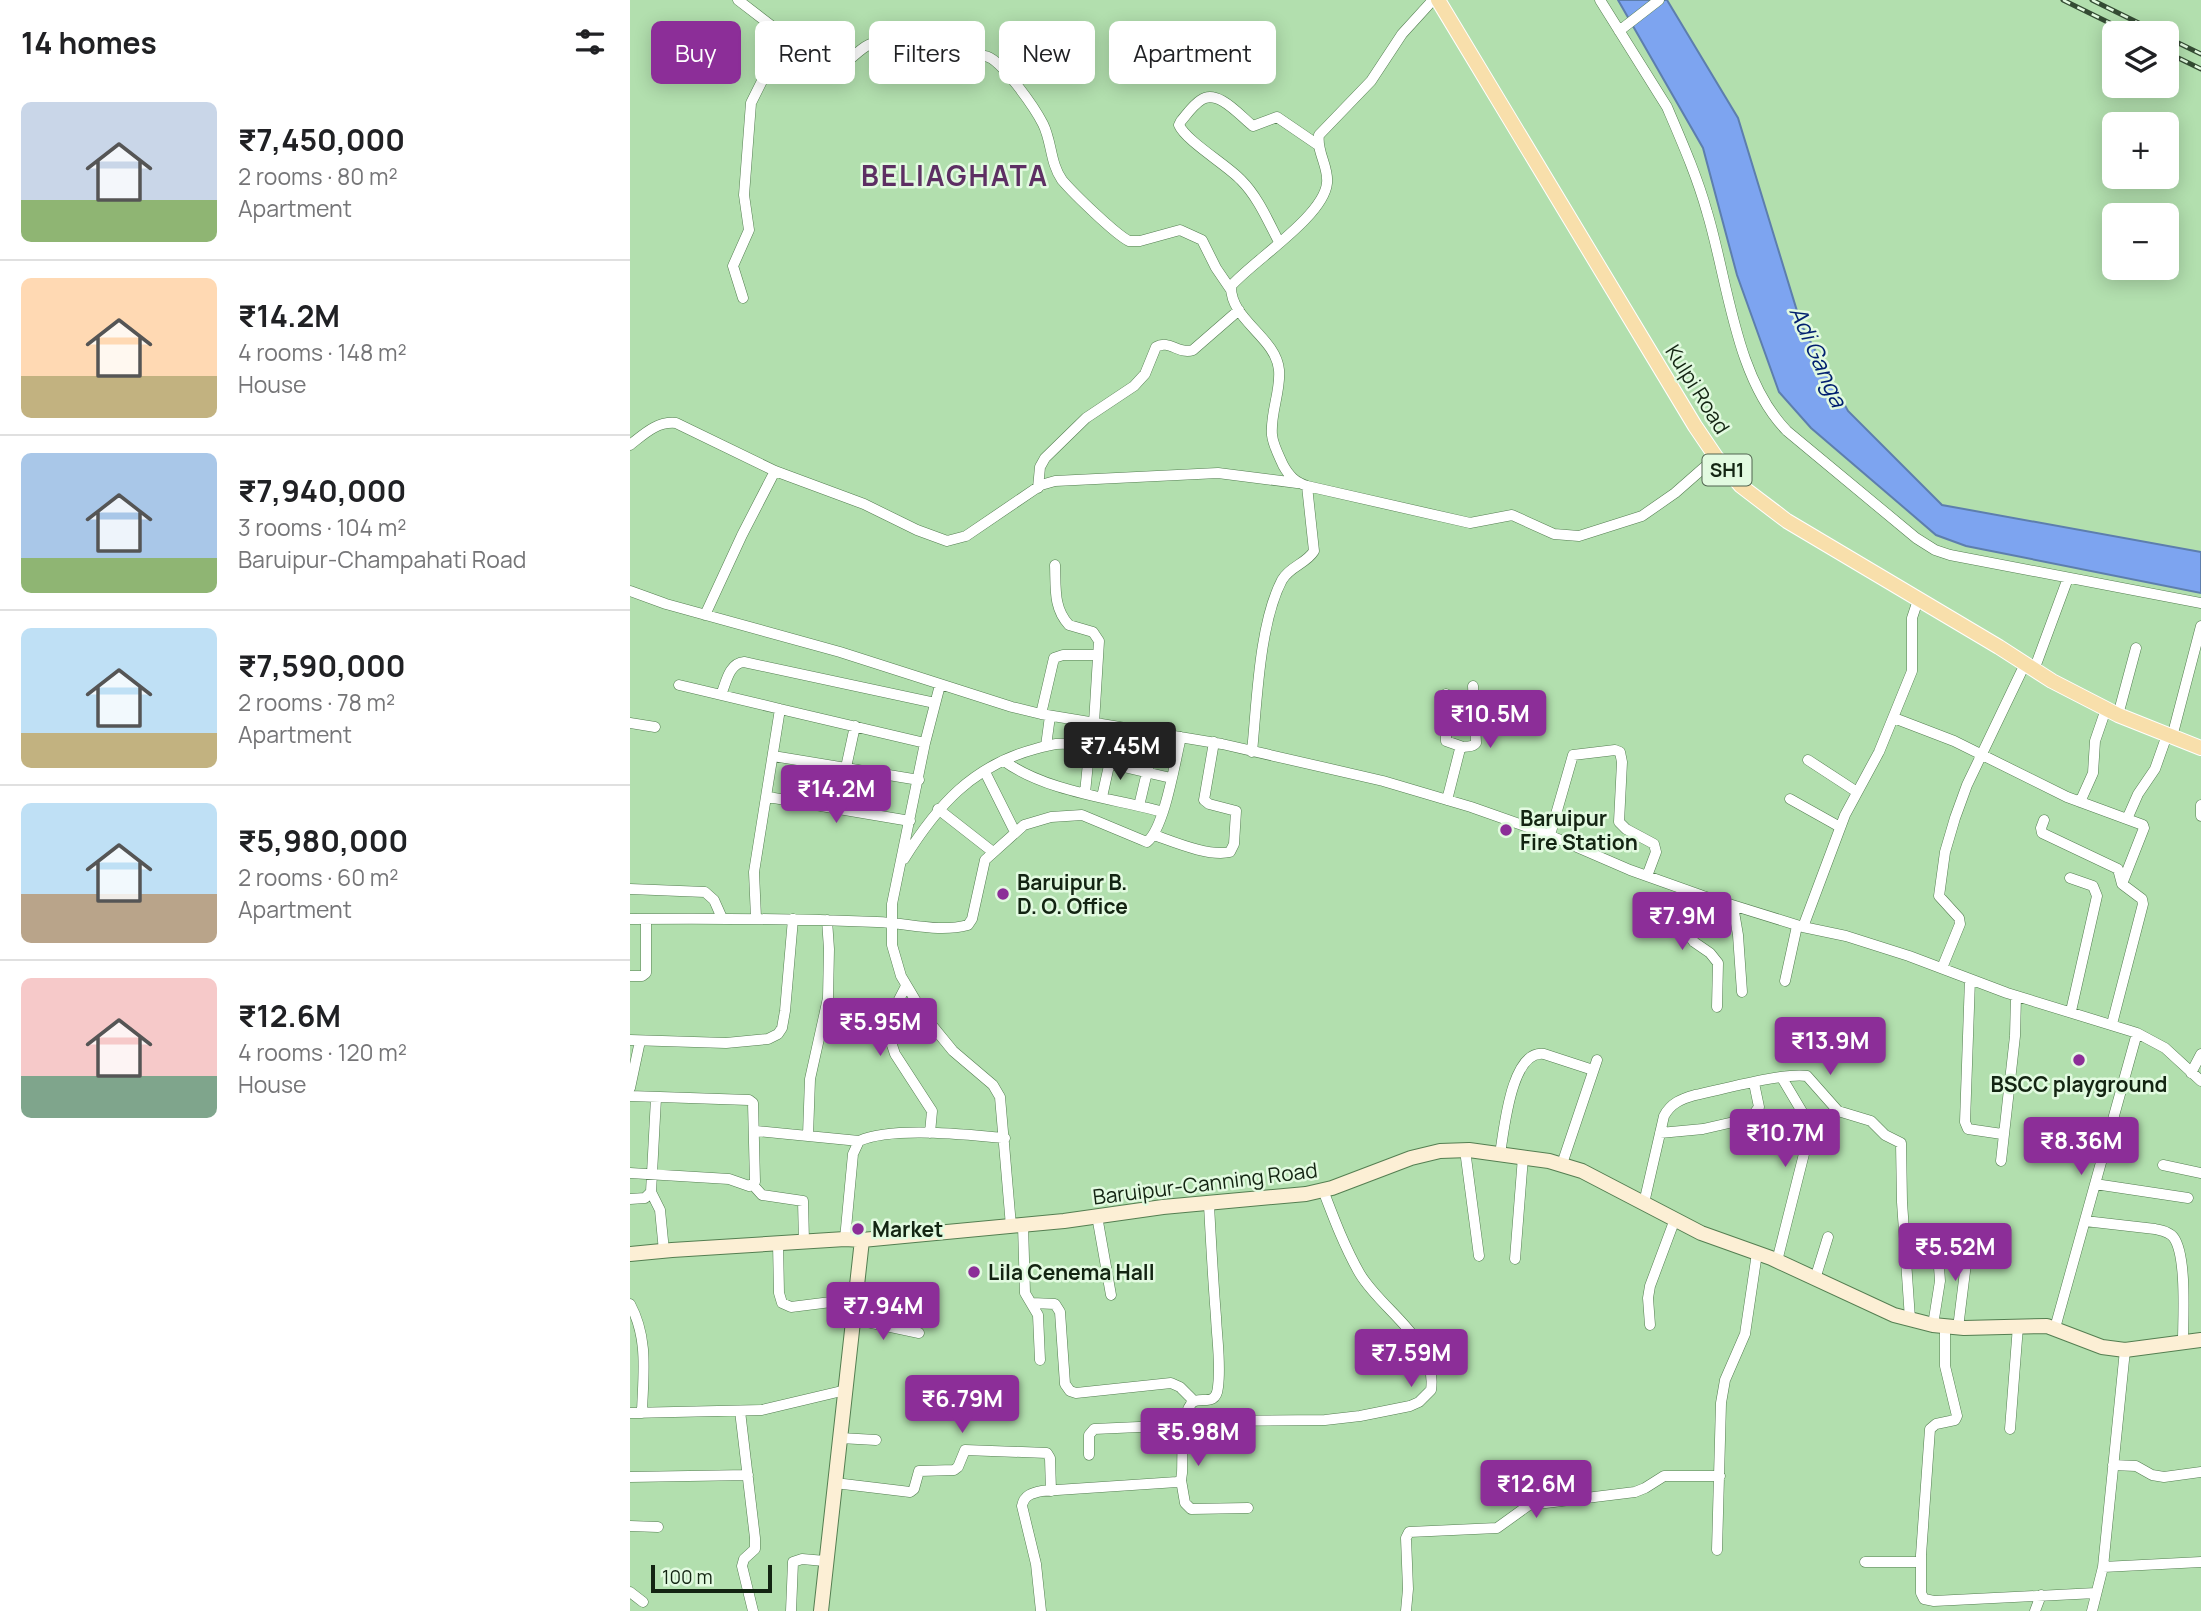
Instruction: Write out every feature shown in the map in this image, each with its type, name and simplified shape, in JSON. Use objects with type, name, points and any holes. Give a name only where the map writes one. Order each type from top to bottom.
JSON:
[{"type":"main road","name":"Kulpi Road","points":[[1435,0],[1716,457],[1741,486],[1787,521],[2030,667],[2112,712],[2201,748]]},
{"type":"main road","name":"Baruipur-Canning Road","points":[[630,1254],[862,1240],[1163,1207],[1306,1195],[1411,1157],[1440,1151],[1465,1150],[1523,1157],[1562,1164],[1582,1171],[1701,1233],[1777,1261],[1894,1315],[1945,1326],[2047,1326],[2102,1347],[2125,1350],[2201,1340]]},
{"type":"main road","points":[[821,1611],[862,1240]]},
{"type":"street","points":[[738,0],[765,21]]},
{"type":"street","points":[[1231,290],[1233,284],[1314,211],[1325,193],[1327,174],[1318,145],[1319,135],[1371,81],[1402,34],[1435,0]]},
{"type":"street","points":[[1601,0],[1667,107],[1685,149],[1707,211],[1746,359],[1777,421],[1929,547],[1950,555],[2201,603]]},
{"type":"street","points":[[1619,30],[1659,0]]},
{"type":"street","points":[[855,55],[876,42],[891,44],[928,63],[936,64],[982,55],[992,58],[1043,124],[1053,160],[1067,185],[1129,241],[1140,241],[1180,230],[1202,240],[1231,290],[1239,310],[1277,359],[1279,373],[1272,437],[1287,471],[1302,484],[1314,551],[1307,560],[1286,574],[1276,593],[1269,617],[1252,752]]},
{"type":"street","points":[[743,298],[733,266],[748,230],[744,195],[751,103],[760,84]]},
{"type":"street","points":[[1279,242],[1249,189],[1227,166],[1184,133],[1179,125],[1201,100],[1212,98],[1224,103],[1253,126],[1275,117],[1280,118],[1318,145]]},
{"type":"street","points":[[1038,488],[1040,467],[1045,458],[1086,418],[1134,386],[1145,373],[1156,347],[1166,344],[1188,352],[1199,346],[1239,310]]},
{"type":"street","points":[[630,445],[664,423],[676,424],[775,471],[864,504],[917,530],[947,541],[966,536],[1050,482],[1066,479],[1218,473],[1302,484],[1470,523],[1512,515],[1555,534],[1580,536],[1642,516],[1675,493],[1716,457]]},
{"type":"street","points":[[705,615],[775,471]]},
{"type":"street","points":[[899,868],[938,809],[951,796],[985,772],[1004,761],[1046,746],[1090,743],[1097,738],[1099,641],[1096,635],[1069,625],[1059,611],[1056,602],[1055,565]]},
{"type":"street","points":[[1942,968],[1960,924],[1959,918],[1938,896],[1945,852],[1955,818],[1982,754],[2030,667],[2067,578]]},
{"type":"street","points":[[630,591],[1046,715],[1214,742],[1383,781],[1447,800],[1550,835],[1647,876],[1732,905],[1800,927],[1846,936],[2016,996],[2112,1024],[2165,1048],[2201,1081]]},
{"type":"street","points":[[1785,981],[1800,927],[1840,827],[1873,765],[1912,671],[1912,618],[1918,600]]},
{"type":"street","points":[[2127,819],[2169,736],[2201,626]]},
{"type":"street","points":[[2080,802],[2093,773],[2095,741],[2112,712],[2136,648]]},
{"type":"street","points":[[1046,746],[1046,715],[1054,658],[1063,655],[1098,655]]},
{"type":"street","points":[[721,695],[733,666],[744,662],[935,703]]},
{"type":"street","points":[[679,685],[925,743]]},
{"type":"street","points":[[940,685],[899,868],[890,922],[892,945],[906,986],[946,1044],[998,1092],[1025,1293],[1039,1320],[1040,1360]]},
{"type":"street","points":[[1446,694],[1446,741],[1463,747],[1472,746],[1477,740],[1473,686]]},
{"type":"street","points":[[756,918],[754,872],[780,709]]},
{"type":"street","points":[[1894,718],[1954,741],[2080,802],[2144,827],[2122,884]]},
{"type":"street","points":[[630,723],[655,727]]},
{"type":"street","points":[[838,809],[855,726]]},
{"type":"street","points":[[1139,806],[1156,734]]},
{"type":"street","points":[[630,919],[827,920],[890,922],[932,928],[968,925],[972,919],[985,860],[1015,832],[1029,823],[1077,814],[1147,842],[1154,835],[1163,812],[1181,737]]},
{"type":"street","points":[[1154,835],[1190,847],[1230,852],[1236,811],[1209,804],[1204,800],[1214,742]]},
{"type":"street","points":[[1090,743],[1110,761],[1148,774],[1171,778]]},
{"type":"street","points":[[1085,793],[1090,743]]},
{"type":"street","points":[[1447,800],[1460,749],[1463,747]]},
{"type":"street","points":[[1550,835],[1573,755],[1615,750],[1620,752],[1622,762],[1619,822],[1626,829],[1654,844],[1656,852],[1647,876]]},
{"type":"street","points":[[773,756],[919,780]]},
{"type":"street","points":[[1808,760],[1857,792]]},
{"type":"street","points":[[1004,761],[1025,774],[1085,793],[1163,812]]},
{"type":"street","points":[[1102,797],[1110,761]]},
{"type":"street","points":[[985,772],[1015,832]]},
{"type":"street","points":[[768,797],[910,821]]},
{"type":"street","points":[[1790,799],[1840,827]]},
{"type":"street","points":[[2201,805],[2201,817]]},
{"type":"street","points":[[938,809],[993,852]]},
{"type":"street","points":[[2044,820],[2040,828],[2042,833],[2118,869],[2122,884],[2138,894],[2143,904],[2112,1024]]},
{"type":"street","points":[[2070,878],[2092,886],[2097,895],[2071,1011]]},
{"type":"street","points":[[630,889],[705,892],[714,900],[722,918]]},
{"type":"street","points":[[1694,892],[1689,935],[1693,942],[1710,953],[1718,963],[1717,1007]]},
{"type":"street","points":[[1732,905],[1737,930],[1742,992]]},
{"type":"street","points":[[630,976],[642,976],[646,972],[646,919]]},
{"type":"street","points":[[630,1088],[635,1040],[726,1043],[768,1039],[778,1034],[785,1011],[793,919]]},
{"type":"street","points":[[808,1135],[810,1079],[828,998],[827,920]]},
{"type":"street","points":[[1970,979],[1965,1122],[1968,1129],[1975,1132],[2002,1134]]},
{"type":"street","points":[[906,986],[888,1021],[887,1030],[895,1054],[932,1111],[930,1133]]},
{"type":"street","points":[[2001,1161],[2015,1036],[2016,996]]},
{"type":"street","points":[[2055,1328],[2137,1034]]},
{"type":"street","points":[[1500,1154],[1509,1105],[1520,1070],[1530,1057],[1539,1053],[1595,1065],[1562,1164]]},
{"type":"street","points":[[2191,1073],[2201,1054]]},
{"type":"street","points":[[1644,1203],[1666,1112],[1679,1100],[1754,1083],[1807,1076],[1838,1111],[1871,1121],[1887,1136],[1901,1143],[1910,1319]]},
{"type":"street","points":[[1777,1261],[1809,1134],[1804,1115],[1782,1078]]},
{"type":"street","points":[[1660,1133],[1703,1129],[1751,1118],[1759,1107],[1754,1083]]},
{"type":"street","points":[[630,1096],[750,1100],[753,1103],[756,1130],[753,1185]]},
{"type":"street","points":[[630,1199],[645,1198],[651,1192],[656,1098]]},
{"type":"street","points":[[756,1130],[859,1142],[867,1138],[908,1133],[1005,1138]]},
{"type":"street","points":[[845,1239],[853,1154],[859,1142]]},
{"type":"street","points":[[1465,1150],[1479,1256]]},
{"type":"street","points":[[1515,1259],[1523,1157]]},
{"type":"street","points":[[2162,1165],[2201,1173]]},
{"type":"street","points":[[630,1173],[729,1179],[744,1186],[753,1185]]},
{"type":"street","points":[[2095,1184],[2188,1198]]},
{"type":"street","points":[[753,1185],[762,1195],[803,1201],[804,1242]]},
{"type":"street","points":[[1088,1455],[1089,1435],[1094,1429],[1343,1418],[1410,1406],[1419,1402],[1431,1390],[1430,1371],[1420,1345],[1362,1276],[1323,1190]]},
{"type":"street","points":[[651,1192],[660,1210],[664,1251]]},
{"type":"street","points":[[1209,1205],[1219,1385],[1212,1399],[1194,1401],[1190,1405],[1185,1423],[1181,1480],[1185,1503],[1191,1509],[1248,1508]]},
{"type":"street","points":[[1097,1216],[1111,1295]]},
{"type":"street","points":[[1650,1325],[1650,1286],[1675,1219]]},
{"type":"street","points":[[2085,1221],[2166,1231],[2174,1238],[2181,1267],[2183,1342]]},
{"type":"street","points":[[1945,1326],[1970,1231]]},
{"type":"street","points":[[1815,1279],[1828,1237]]},
{"type":"street","points":[[1937,1239],[1945,1326],[1945,1366],[1957,1416],[1955,1420],[1933,1425],[1930,1429],[1921,1593],[1928,1601],[2096,1593]]},
{"type":"street","points":[[778,1243],[779,1293],[782,1303],[791,1307],[855,1299]]},
{"type":"street","points":[[1717,1550],[1721,1403],[1725,1380],[1745,1334],[1757,1253]]},
{"type":"street","points":[[1032,1303],[1055,1304],[1060,1312],[1065,1384],[1070,1391],[1076,1393],[1171,1382],[1194,1401]]},
{"type":"street","points":[[630,1304],[643,1338],[642,1413]]},
{"type":"street","points":[[853,1319],[919,1333]]},
{"type":"street","points":[[2010,1429],[2018,1326]]},
{"type":"street","points":[[2092,1611],[2103,1567],[2125,1350]]},
{"type":"street","points":[[630,1413],[774,1408],[846,1390]]},
{"type":"street","points":[[740,1411],[755,1545],[755,1549],[744,1559],[742,1566],[753,1611]]},
{"type":"street","points":[[841,1438],[876,1440]]},
{"type":"street","points":[[835,1483],[910,1492],[914,1489],[919,1471],[954,1470],[965,1450],[983,1449],[1047,1453],[1050,1458],[1051,1491]]},
{"type":"street","points":[[2113,1465],[2136,1466],[2152,1475],[2164,1477],[2201,1472]]},
{"type":"street","points":[[630,1477],[748,1475]]},
{"type":"street","points":[[1406,1611],[1406,1538],[1409,1532],[1497,1528],[1529,1506],[1635,1492],[1664,1476],[1720,1476]]},
{"type":"street","points":[[1041,1611],[1035,1560],[1022,1506],[1025,1498],[1031,1494],[1051,1491],[1167,1485],[1181,1480]]},
{"type":"street","points":[[630,1526],[658,1527]]},
{"type":"street","points":[[791,1611],[793,1562],[803,1559],[825,1561]]},
{"type":"street","points":[[1865,1562],[1921,1562]]},
{"type":"street","points":[[2103,1567],[2201,1562]]},
{"type":"street","points":[[630,1592],[643,1602]]},
{"type":"street","points":[[2035,1611],[2041,1595]]},
{"type":"water","points":[[1618,0],[1667,0],[1738,118],[1801,324],[1848,411],[1942,505],[2201,552],[2201,593],[1966,546],[1936,535],[1811,428],[1779,392],[1737,275],[1703,148]]},
{"type":"railway","points":[[2063,0],[2106,21]]},
{"type":"railway","points":[[2092,0],[2135,21]]},
{"type":"railway","points":[[2179,43],[2201,54]]},
{"type":"railway","points":[[2179,58],[2201,69]]},
{"type":"place","name":"Baruipur Fire Station","points":[[1506,830]]},
{"type":"place","name":"Baruipur B. D. O. Office","points":[[1003,894]]},
{"type":"place","name":"BSCC playground","points":[[2079,1060]]},
{"type":"place","name":"Market","points":[[858,1229]]},
{"type":"place","name":"Lila Cenema Hall","points":[[974,1272]]},
{"type":"district","name":"BELIAGHATA","points":[[955,175]]},
{"type":"water label","name":"Adi Ganga","points":[[1819,356]]}]
